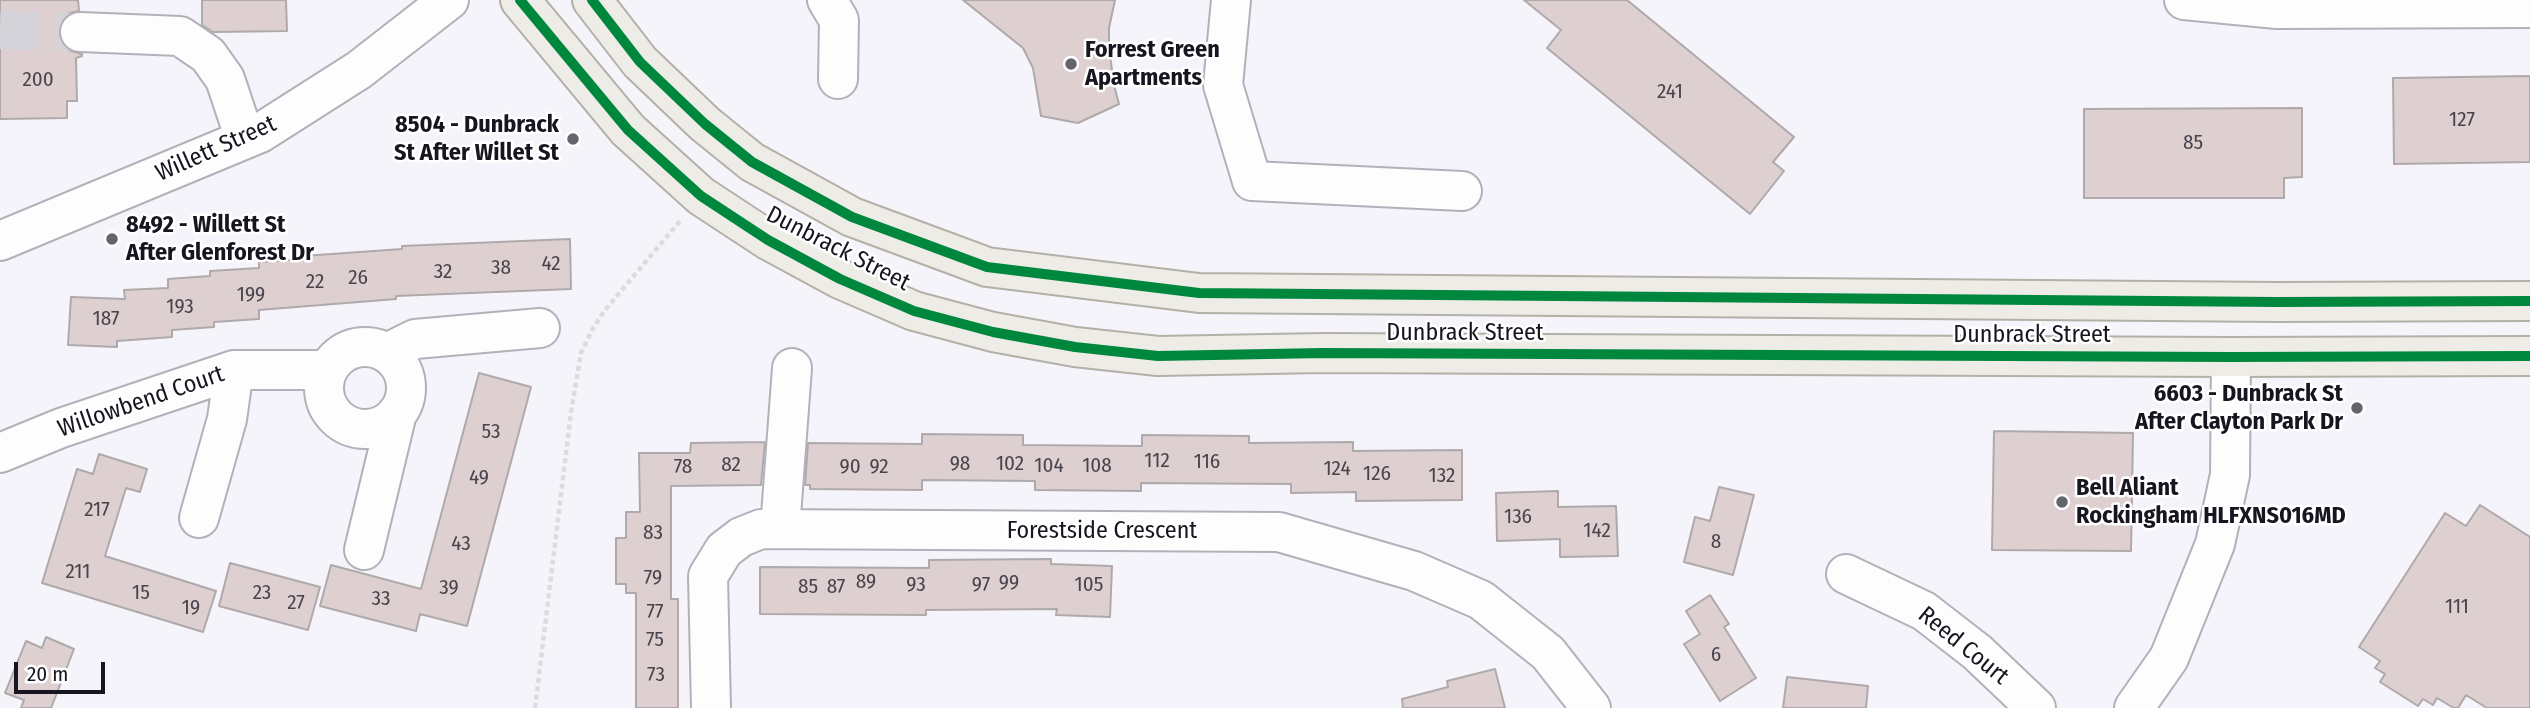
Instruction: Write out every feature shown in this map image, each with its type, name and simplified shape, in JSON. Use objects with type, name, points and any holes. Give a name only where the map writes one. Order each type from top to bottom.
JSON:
[{"type":"main road","name":"Dunbrack Street","points":[[520,0],[628,130],[701,196],[768,240],[840,279],[914,311],[993,332],[1074,347],[1158,355],[1337,353],[2530,356]]},
{"type":"main road","name":"Dunbrack Street","points":[[592,0],[640,62],[705,124],[752,162],[852,218],[987,267],[1199,293],[2263,302],[2530,301]]},
{"type":"main road","points":[[623,0],[705,124]]},
{"type":"street","name":"Willett Street","points":[[0,241],[260,133],[359,70],[449,0]]},
{"type":"street","points":[[827,0],[839,20],[838,79]]},
{"type":"street","points":[[1231,0],[1223,85],[1252,181],[1462,191]]},
{"type":"street","points":[[2184,0],[2277,9],[2530,8]]},
{"type":"street","points":[[80,32],[180,36],[208,55],[225,79],[245,139]]},
{"type":"street","points":[[387,353],[415,339],[540,328]]},
{"type":"street","points":[[364,550],[397,413],[403,402],[406,388],[404,374],[397,362],[387,353],[374,347],[360,346],[335,359],[327,370],[324,397],[337,419],[349,426],[375,428],[397,413]]},
{"type":"street","points":[[2134,708],[2169,658],[2215,544],[2230,475],[2231,357]]},
{"type":"street","points":[[780,529],[793,368]]},
{"type":"street","points":[[199,518],[227,419],[234,370]]},
{"type":"street","name":"Willowbend Court","points":[[0,453],[61,428],[234,370],[327,370]]},
{"type":"street","name":"Forestside Crescent","points":[[710,708],[708,576],[724,550],[741,537],[761,529],[1279,532],[1415,571],[1481,600],[1548,653],[1591,708]]},
{"type":"street","name":"Reed Court","points":[[1846,574],[1924,611],[1977,652],[2036,708]]},
{"type":"path","points":[[535,708],[571,412],[581,353],[604,310],[701,196]]},
{"type":"building","points":[[0,0],[78,0],[79,11],[69,13],[58,30],[60,42],[68,50],[82,54],[76,58],[77,101],[67,101],[67,118],[0,119]]},
{"type":"building","points":[[202,0],[286,0],[287,31],[213,32],[202,25]]},
{"type":"building","name":"Forrest Green Apartments","points":[[963,0],[1115,0],[1109,28],[1109,48],[1119,104],[1078,123],[1041,116],[1033,68],[1023,48]]},
{"type":"building","points":[[1524,0],[1627,0],[1794,137],[1773,162],[1784,171],[1750,214],[1547,48],[1561,30]]},
{"type":"building","points":[[2530,76],[2530,162],[2394,164],[2393,78]]},
{"type":"building","points":[[2302,108],[2302,177],[2284,178],[2284,198],[2084,198],[2084,109]]},
{"type":"building","points":[[570,239],[571,289],[396,296],[396,299],[259,310],[259,319],[214,322],[214,327],[172,330],[172,337],[117,341],[117,347],[68,345],[71,297],[125,299],[124,290],[168,288],[168,279],[210,276],[210,271],[259,268],[259,262],[303,259],[303,256],[402,249],[402,246]]},
{"type":"building","points":[[479,373],[531,387],[467,626],[420,614],[416,631],[320,606],[331,565],[421,589]]},
{"type":"building","name":"Bell Aliant Rockingham HLFXNS016MD","points":[[1994,431],[2133,433],[2131,551],[1992,550]]},
{"type":"building","points":[[922,434],[1023,435],[1023,445],[1142,446],[1142,435],[1249,436],[1249,443],[1353,442],[1353,451],[1462,450],[1462,500],[1356,501],[1356,492],[1291,493],[1291,484],[1141,483],[1141,491],[1035,490],[1035,481],[922,480],[922,490],[810,489],[810,485],[805,485],[808,443],[922,444]]},
{"type":"building","points":[[765,442],[761,485],[671,486],[671,599],[678,599],[678,708],[636,708],[636,593],[626,593],[626,584],[616,584],[616,538],[626,538],[626,512],[640,512],[639,453],[690,453],[691,443]]},
{"type":"building","points":[[99,454],[147,469],[140,492],[126,488],[105,556],[216,591],[203,632],[42,583],[77,469],[93,474]]},
{"type":"building","points":[[1719,487],[1754,495],[1733,575],[1684,562],[1695,517],[1710,521]]},
{"type":"building","points":[[1558,491],[1558,507],[1616,506],[1618,556],[1560,557],[1560,539],[1497,541],[1496,493]]},
{"type":"building","points":[[2480,505],[2530,537],[2530,708],[2487,708],[2466,695],[2458,708],[2437,698],[2433,705],[2423,699],[2418,706],[2380,682],[2385,674],[2375,668],[2380,661],[2359,647],[2445,513],[2466,526]]},
{"type":"building","points":[[1051,559],[1051,564],[1112,566],[1110,617],[1056,615],[1057,609],[926,610],[926,615],[760,614],[760,567],[929,568],[929,560]]},
{"type":"building","points":[[230,563],[320,587],[308,630],[219,606]]},
{"type":"building","points":[[1710,595],[1729,624],[1724,627],[1756,678],[1720,701],[1684,644],[1700,634],[1686,611]]},
{"type":"building","points":[[46,637],[74,649],[51,708],[21,708],[24,700],[5,693],[26,641],[42,648]]},
{"type":"building","points":[[1495,669],[1505,708],[1403,708],[1402,699],[1448,687],[1447,681]]},
{"type":"building","points":[[1787,677],[1868,686],[1866,708],[1783,708]]},
{"type":"tunnel","points":[[0,30],[80,32]]},
{"type":"cycle path","points":[[520,0],[628,130],[701,196],[768,240],[840,279],[914,311],[993,332],[1075,347],[1158,356],[1323,353],[2530,356]]},
{"type":"cycle path","points":[[592,0],[640,62],[705,124],[752,162],[852,217],[987,267],[1199,293],[2277,302],[2530,301]]},
{"type":"place","name":"Forrest Green Apartments","points":[[1071,64]]},
{"type":"place","name":"8504 - Dunbrack St After Willet St","points":[[573,139]]},
{"type":"place","name":"8492 - Willett St After Glenforest Dr","points":[[112,239]]},
{"type":"place","name":"6603 - Dunbrack St After Clayton Park Dr","points":[[2357,408]]},
{"type":"place","name":"Bell Aliant Rockingham HLFXNS016MD","points":[[2062,502]]}]
